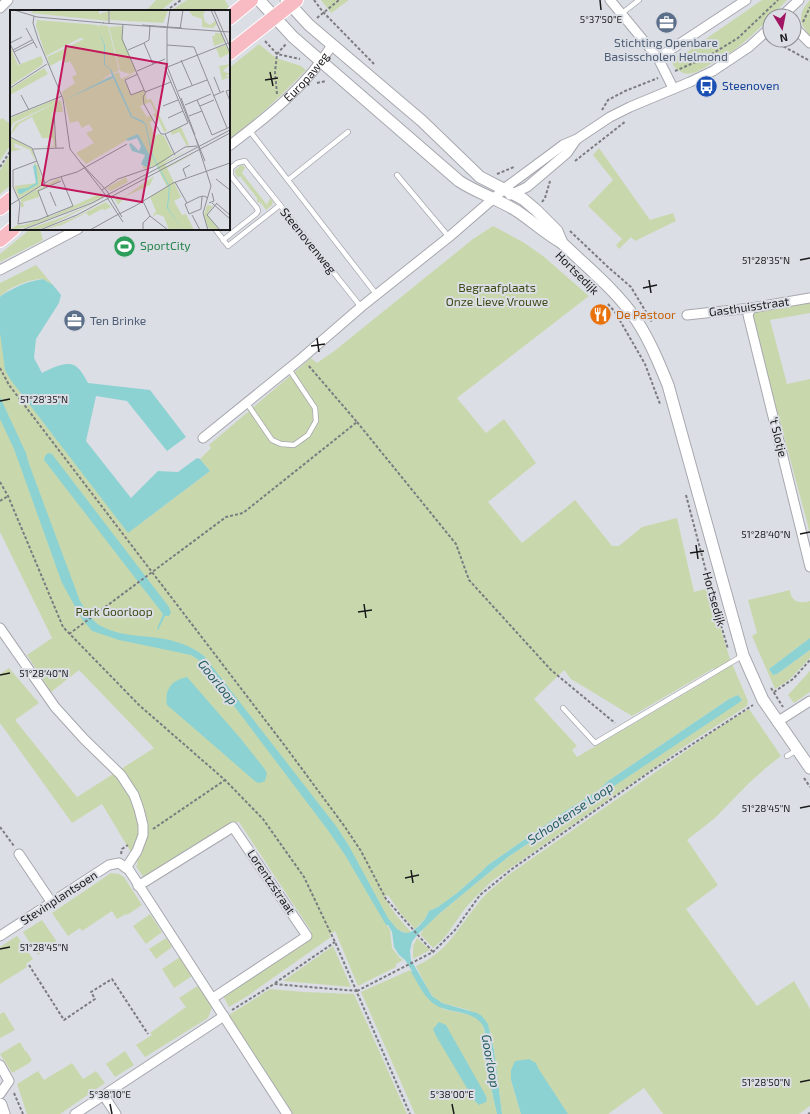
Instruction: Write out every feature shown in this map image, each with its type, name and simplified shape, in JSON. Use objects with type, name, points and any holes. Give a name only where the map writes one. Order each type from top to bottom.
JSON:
[{"type":"main road","points":[[230,17],[251,0]]},
{"type":"main road","points":[[230,52],[291,2]]},
{"type":"main road","points":[[0,208],[10,200]]},
{"type":"main road","points":[[0,240],[12,230]]},
{"type":"main road","points":[[0,1105],[3,1114]]},
{"type":"street","points":[[0,8],[8,0]]},
{"type":"street","name":"Hortsedijk","points":[[259,0],[318,66],[459,181],[469,188],[494,198],[532,220],[554,239],[562,243],[609,287],[636,320],[654,351],[668,385],[743,655],[763,700],[777,722],[792,753],[810,768]]},
{"type":"street","points":[[610,0],[658,58],[673,88]]},
{"type":"street","points":[[658,58],[746,0]]},
{"type":"street","points":[[792,8],[799,0]]},
{"type":"street","name":"Hortsedijk","points":[[291,2],[308,25],[422,121],[480,177],[523,199],[557,231],[562,243]]},
{"type":"street","points":[[509,192],[563,145],[610,117],[673,88],[699,78],[732,60],[762,35]]},
{"type":"street","points":[[802,35],[810,43]]},
{"type":"street","name":"Europaweg","points":[[230,145],[278,107],[298,88],[318,66],[332,45]]},
{"type":"street","points":[[203,438],[302,358],[361,307],[449,237],[494,198],[527,187],[567,153],[577,138]]},
{"type":"street","points":[[0,270],[76,230]]},
{"type":"street","name":"Gasthuisstraat","points":[[687,315],[751,308],[810,298]]},
{"type":"street","name":"'t Slotje","points":[[751,308],[748,315],[810,566]]},
{"type":"street","points":[[0,628],[55,707],[84,739],[122,774],[134,795],[143,825],[143,835],[137,851],[122,865],[129,870],[287,1114]]},
{"type":"street","points":[[777,722],[810,701]]},
{"type":"street","name":"Lorentzstraat","points":[[138,886],[233,827],[307,936],[213,998]]},
{"type":"street","points":[[19,854],[52,903]]},
{"type":"street","name":"Stevinplantsoen","points":[[0,936],[109,865],[122,865]]},
{"type":"street","points":[[75,1114],[224,1016]]},
{"type":"street","points":[[0,1065],[9,1082],[0,1094]]},
{"type":"street","points":[[104,1096],[116,1114]]},
{"type":"lane","points":[[621,14],[636,1]]},
{"type":"lane","name":"Steenovenweg","points":[[249,130],[377,295]]},
{"type":"lane","points":[[288,180],[348,132]]},
{"type":"lane","points":[[216,230],[223,240],[258,211],[231,176],[231,168],[237,163],[245,161],[280,205]]},
{"type":"lane","points":[[397,175],[449,237]]},
{"type":"lane","name":"Steenovenweg","points":[[223,240],[228,246],[280,205],[361,307]]},
{"type":"lane","points":[[246,402],[272,440],[281,444],[294,445],[308,435],[316,422],[315,408],[288,368]]},
{"type":"lane","points":[[563,708],[595,742],[743,655]]},
{"type":"path","points":[[167,10],[181,0]]},
{"type":"path","points":[[314,0],[323,12],[362,52]]},
{"type":"path","points":[[323,12],[339,0]]},
{"type":"path","points":[[602,110],[608,100],[625,91],[707,57],[738,38],[778,0]]},
{"type":"path","points":[[802,23],[810,7]]},
{"type":"path","points":[[786,48],[810,61]]},
{"type":"path","name":"Europaweg","points":[[278,107],[275,72],[277,54],[295,57],[318,66]]},
{"type":"path","points":[[318,66],[328,81]]},
{"type":"path","points":[[574,161],[626,122],[630,107]]},
{"type":"path","points":[[0,166],[10,151]]},
{"type":"path","points":[[534,209],[545,198],[550,181],[554,177]]},
{"type":"path","name":"Hortsedijk","points":[[605,301],[615,312],[645,364],[663,410]]},
{"type":"path","points":[[302,358],[357,422],[456,544],[469,580],[550,670],[620,728]]},
{"type":"path","points":[[0,368],[9,385],[150,573],[285,746],[345,827],[361,851],[386,899],[433,952]]},
{"type":"path","points":[[69,634],[226,517],[243,513],[357,422]]},
{"type":"path","points":[[0,482],[8,496],[62,628],[139,705],[225,780],[263,819],[304,877],[335,942],[410,1114]]},
{"type":"path","name":"Hortsedijk","points":[[686,495],[712,594],[733,661]]},
{"type":"path","points":[[0,501],[8,496]]},
{"type":"path","points":[[274,984],[357,992],[433,952],[455,930],[480,895],[512,869],[654,769],[763,700],[793,679],[810,660]]},
{"type":"path","points":[[122,865],[122,849],[225,780]]},
{"type":"path","points":[[0,827],[19,854]]},
{"type":"path","points":[[224,1016],[335,942]]},
{"type":"path","points":[[29,965],[64,1020],[95,998],[91,992],[112,979],[148,1034]]},
{"type":"path","points":[[9,1082],[23,1114]]},
{"type":"green space","points":[[156,0],[174,0],[161,10],[147,10]]},
{"type":"green space","points":[[187,0],[225,0],[229,7],[224,10],[172,10]]},
{"type":"green space","points":[[321,0],[349,0],[331,13]]},
{"type":"green space","points":[[762,0],[787,0],[779,8],[762,8],[762,25],[735,49],[701,70],[687,74],[675,68],[672,57],[687,52]]},
{"type":"green space","points":[[810,0],[810,36],[802,22],[802,13]]},
{"type":"green space","points":[[259,44],[276,58],[301,66],[306,70],[288,89],[230,138],[230,67]]},
{"type":"green space","points":[[2,118],[10,123],[10,146],[0,161],[0,120]]},
{"type":"green space","points":[[599,148],[650,220],[673,213],[676,221],[635,241],[631,237],[619,249],[616,245],[622,239],[588,206],[613,180],[593,155]]},
{"type":"green space","points":[[10,155],[10,186],[0,194],[0,170]]},
{"type":"green space","points":[[241,165],[245,167],[242,173],[267,205],[270,198],[273,202],[272,205],[266,210],[261,203],[257,202],[257,198],[240,176],[238,178],[235,173],[235,170]]},
{"type":"green space","points":[[493,226],[523,242],[543,256],[589,296],[457,398],[486,433],[504,419],[536,463],[488,502],[522,543],[575,500],[612,546],[619,546],[642,527],[677,518],[694,592],[708,588],[730,659],[748,701],[747,706],[688,744],[492,881],[469,904],[449,932],[433,948],[420,934],[423,931],[422,930],[440,913],[508,857],[742,700],[738,695],[729,699],[608,781],[598,791],[567,810],[488,865],[457,893],[438,907],[429,911],[425,919],[415,929],[401,914],[388,895],[384,897],[396,915],[411,932],[407,933],[397,930],[388,918],[374,904],[390,930],[392,948],[403,960],[396,964],[396,967],[358,986],[335,931],[329,935],[331,937],[246,997],[229,1007],[223,996],[309,940],[311,931],[239,822],[232,822],[144,878],[136,866],[138,864],[102,804],[72,823],[0,723],[0,674],[9,668],[39,703],[15,720],[77,797],[154,748],[79,670],[51,692],[27,655],[52,638],[0,532],[0,331],[137,526],[210,471],[200,459],[211,448],[209,445],[311,358],[317,363],[333,352],[473,239]],"holes":[[[714,668],[716,675],[577,757],[572,750],[577,746],[534,699],[564,670],[571,679],[632,716]]]},
{"type":"green space","points":[[40,230],[43,240],[0,262],[0,254],[28,231]]},
{"type":"green space","points":[[36,265],[53,285],[46,280],[36,279],[13,287],[0,297],[0,283]]},
{"type":"green space","points":[[810,302],[810,313],[770,320],[787,384],[810,379],[810,533],[751,314],[754,310]]},
{"type":"green space","points":[[790,590],[794,600],[800,602],[810,601],[810,638],[769,669],[773,675],[777,674],[810,650],[810,658],[789,680],[775,689],[752,636],[757,633],[748,600]]},
{"type":"green space","points":[[810,671],[810,692],[794,703],[788,695]]},
{"type":"green space","points":[[749,709],[781,756],[749,783],[715,818],[687,840],[718,885],[686,909],[757,1006],[794,981],[810,1009],[810,1106],[799,1114],[663,1114],[644,1088],[608,1114],[568,1114],[537,1068],[536,1063],[511,1080],[521,1114],[502,1114],[491,1033],[469,1010],[436,1000],[428,990],[416,966],[436,954],[444,947],[490,890],[507,876],[720,727]]},
{"type":"green space","points":[[111,873],[119,874],[124,877],[142,905],[127,915],[126,914],[117,919],[112,911],[82,931],[80,928],[68,936],[52,913]]},
{"type":"green space","points":[[150,914],[162,932],[146,944],[133,926]]},
{"type":"green space","points":[[42,920],[57,942],[38,955],[23,932]]},
{"type":"green space","points":[[17,936],[33,959],[26,964],[27,967],[0,984],[0,947]]},
{"type":"green space","points":[[166,938],[172,947],[156,959],[149,949]]},
{"type":"green space","points":[[417,938],[430,950],[413,959],[413,946]]},
{"type":"green space","points":[[333,946],[351,987],[283,981]]},
{"type":"green space","points":[[180,957],[192,976],[174,988],[162,969]]},
{"type":"green space","points":[[410,970],[443,1009],[470,1015],[478,1019],[483,1025],[487,1070],[497,1114],[415,1114],[361,992]]},
{"type":"green space","points":[[199,985],[212,1007],[208,1018],[145,1057],[136,1045],[152,1035],[150,1033],[186,1007],[179,998]]},
{"type":"green space","points":[[270,989],[354,994],[407,1114],[293,1114],[229,1015]]},
{"type":"green space","points":[[4,1012],[15,1030],[0,1038],[0,1014]]},
{"type":"green space","points":[[20,1042],[32,1060],[12,1073],[0,1054]]},
{"type":"green space","points":[[125,1051],[134,1065],[115,1077],[106,1064]]},
{"type":"green space","points":[[72,1063],[83,1079],[96,1071],[105,1083],[60,1114],[27,1114],[17,1084],[38,1071],[44,1080]]},
{"type":"water","points":[[43,279],[53,285],[61,295],[59,303],[36,339],[34,358],[42,373],[61,365],[71,364],[79,369],[88,383],[150,390],[186,437],[167,451],[127,401],[96,396],[86,441],[131,498],[158,471],[178,472],[197,458],[200,459],[210,471],[128,533],[10,379],[5,370],[0,333],[0,297],[22,285]]},
{"type":"water","points":[[0,397],[26,453],[80,601],[88,614],[99,625],[106,629],[128,634],[171,640],[188,646],[204,656],[336,826],[349,846],[388,918],[397,929],[402,932],[411,932],[425,919],[429,911],[438,907],[457,893],[488,865],[567,810],[598,791],[608,781],[729,699],[738,695],[742,700],[508,857],[440,913],[417,935],[412,942],[410,951],[411,960],[432,996],[442,1003],[477,1013],[482,1016],[488,1024],[494,1050],[502,1114],[497,1114],[493,1097],[487,1062],[485,1031],[482,1024],[471,1016],[440,1007],[430,1001],[418,985],[405,960],[399,955],[394,947],[392,932],[388,925],[386,925],[345,855],[200,661],[191,655],[119,640],[92,631],[82,619],[62,583],[14,449],[0,419]]},
{"type":"water","points":[[48,453],[52,454],[169,607],[171,613],[169,616],[165,616],[158,630],[157,629],[163,614],[44,460]]},
{"type":"water","points":[[810,638],[810,650],[777,674],[773,675],[769,669]]},
{"type":"water","points":[[187,677],[264,768],[267,773],[265,781],[260,783],[256,782],[167,705],[166,699],[170,686],[177,680]]},
{"type":"water","points":[[439,1022],[446,1025],[486,1096],[486,1102],[479,1105],[474,1100],[436,1036],[433,1029]]},
{"type":"water","points":[[529,1059],[536,1063],[568,1114],[521,1114],[511,1080],[511,1070],[515,1061]]},
{"type":"place","name":"Stichting Openbare Basisscholen Helmond","points":[[666,22]]},
{"type":"place","name":"Steenoven","points":[[706,86]]},
{"type":"place","name":"SportCity","points":[[125,246]]},
{"type":"place","name":"De Pastoor","points":[[601,315]]},
{"type":"place","name":"Ten Brinke","points":[[74,321]]},
{"type":"park label","name":"Begraafplaats Onze Lieve Vrouwe","points":[[497,295]]},
{"type":"park label","name":"Park Goorloop","points":[[114,612]]},
{"type":"water label","name":"Goorloop","points":[[218,682]]},
{"type":"water label","name":"Schootense Loop","points":[[570,813]]},
{"type":"water label","name":"Goorloop","points":[[491,1061]]}]
